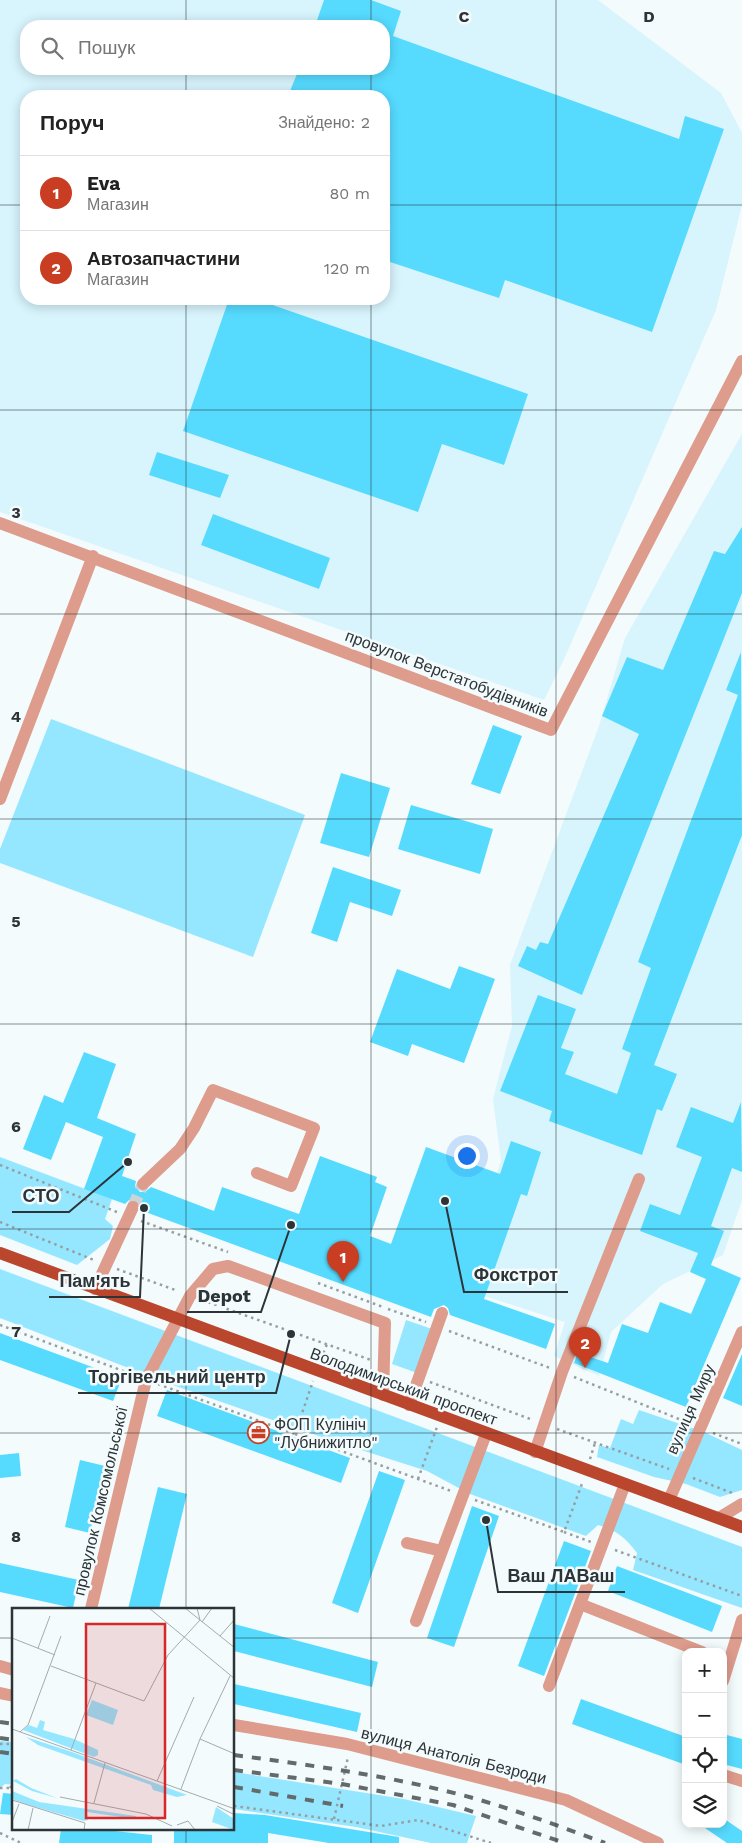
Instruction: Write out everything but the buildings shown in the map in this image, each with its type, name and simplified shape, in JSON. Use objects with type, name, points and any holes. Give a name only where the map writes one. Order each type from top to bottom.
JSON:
[{"type":"main road","name":"Володимирський проспект","points":[[0,1253],[742,1527]]},
{"type":"street","name":"провулок Верстатобудівників","points":[[0,523],[93,556],[551,730],[742,362]]},
{"type":"street","points":[[0,799],[93,556]]},
{"type":"street","points":[[143,1184],[180,1149],[194,1128],[212,1090],[314,1128],[290,1186],[257,1173]]},
{"type":"street","points":[[535,1452],[562,1372],[639,1179]]},
{"type":"street","points":[[95,1288],[133,1207]]},
{"type":"street","name":"провулок Комсомольської","points":[[91,1608],[146,1380],[190,1296],[207,1274],[220,1266],[228,1266],[385,1323],[383,1395]]},
{"type":"street","points":[[409,1405],[442,1313]]},
{"type":"street","name":"вулиця Миру","points":[[669,1500],[742,1332]]},
{"type":"street","points":[[416,1622],[486,1434]]},
{"type":"street","points":[[549,1686],[625,1484]]},
{"type":"street","points":[[718,1518],[742,1504]]},
{"type":"street","points":[[407,1542],[442,1551]]},
{"type":"street","points":[[580,1604],[692,1648]]},
{"type":"street","points":[[727,1658],[742,1620]]},
{"type":"street","name":"вулиця Анатолія Безроди","points":[[235,1725],[352,1746],[566,1800],[658,1843]]},
{"type":"street","points":[[727,1776],[742,1781]]},
{"type":"path","points":[[0,1325],[295,1434],[327,1344]]},
{"type":"path","points":[[418,1480],[441,1417]]},
{"type":"path","points":[[564,1532],[742,1596]]},
{"type":"path","points":[[334,1819],[344,1770],[352,1746]]},
{"type":"path","points":[[0,1788],[12,1788]]},
{"type":"path","points":[[235,1806],[381,1826],[418,1820],[491,1843]]},
{"type":"path","points":[[0,1833],[20,1843]]},
{"type":"shaded area","points":[[0,0],[598,0],[721,93],[742,133],[742,205],[716,310],[565,657],[544,700],[0,512]]},
{"type":"shaded area","points":[[742,434],[742,1200],[723,1255],[663,1284],[611,1332],[599,1376],[554,1356],[565,1322],[460,1288],[501,1161],[493,1099],[512,1026],[510,965],[599,726],[625,638]]},
{"type":"shaded area","points":[[51,719],[305,815],[253,957],[0,863],[0,849]]},
{"type":"shaded area","points":[[0,1157],[112,1199],[105,1219],[113,1226],[110,1239],[77,1265],[0,1235]]},
{"type":"shaded area","points":[[0,1269],[742,1547],[742,1608],[633,1570],[637,1553],[620,1535],[610,1529],[598,1525],[586,1536],[470,1494],[427,1471],[333,1441],[167,1383],[0,1318]]},
{"type":"shaded area","points":[[406,1320],[432,1329],[417,1373],[392,1364]]},
{"type":"shaded area","points":[[639,1410],[704,1432],[742,1450],[742,1490],[720,1497],[686,1484],[654,1477],[597,1457],[599,1445],[610,1448],[621,1419],[633,1424]]},
{"type":"shaded area","points":[[0,1741],[12,1742],[12,1785],[5,1784],[0,1788]]},
{"type":"shaded area","points":[[235,1772],[404,1799],[476,1816],[467,1843],[431,1843],[356,1827],[235,1809]]},
{"type":"tunnel","points":[[133,1207],[143,1184]]},
{"type":"railway","points":[[0,1722],[12,1724]]},
{"type":"railway","points":[[0,1738],[12,1740]]},
{"type":"railway","points":[[0,1752],[12,1754]]},
{"type":"railway","points":[[235,1755],[346,1771],[430,1787],[514,1810],[605,1843]]},
{"type":"railway","points":[[235,1770],[342,1784],[453,1805],[565,1843]]},
{"type":"railway","points":[[235,1787],[343,1806]]},
{"type":"place","name":"СТО","points":[[128,1162]]},
{"type":"place","name":"Фокстрот","points":[[445,1201]]},
{"type":"place","name":"Пам'ять","points":[[144,1208]]},
{"type":"place","name":"Depot","points":[[291,1225]]},
{"type":"place","name":"Eva","points":[[343,1282]]},
{"type":"place","name":"Торгівельний центр","points":[[291,1334]]},
{"type":"place","name":"Автозапчастини","points":[[585,1368]]},
{"type":"place","name":"ФОП Кулініч \"Лубнижитло\"","points":[[258,1433]]},
{"type":"place","name":"Ваш ЛАВаш","points":[[486,1520]]}]
